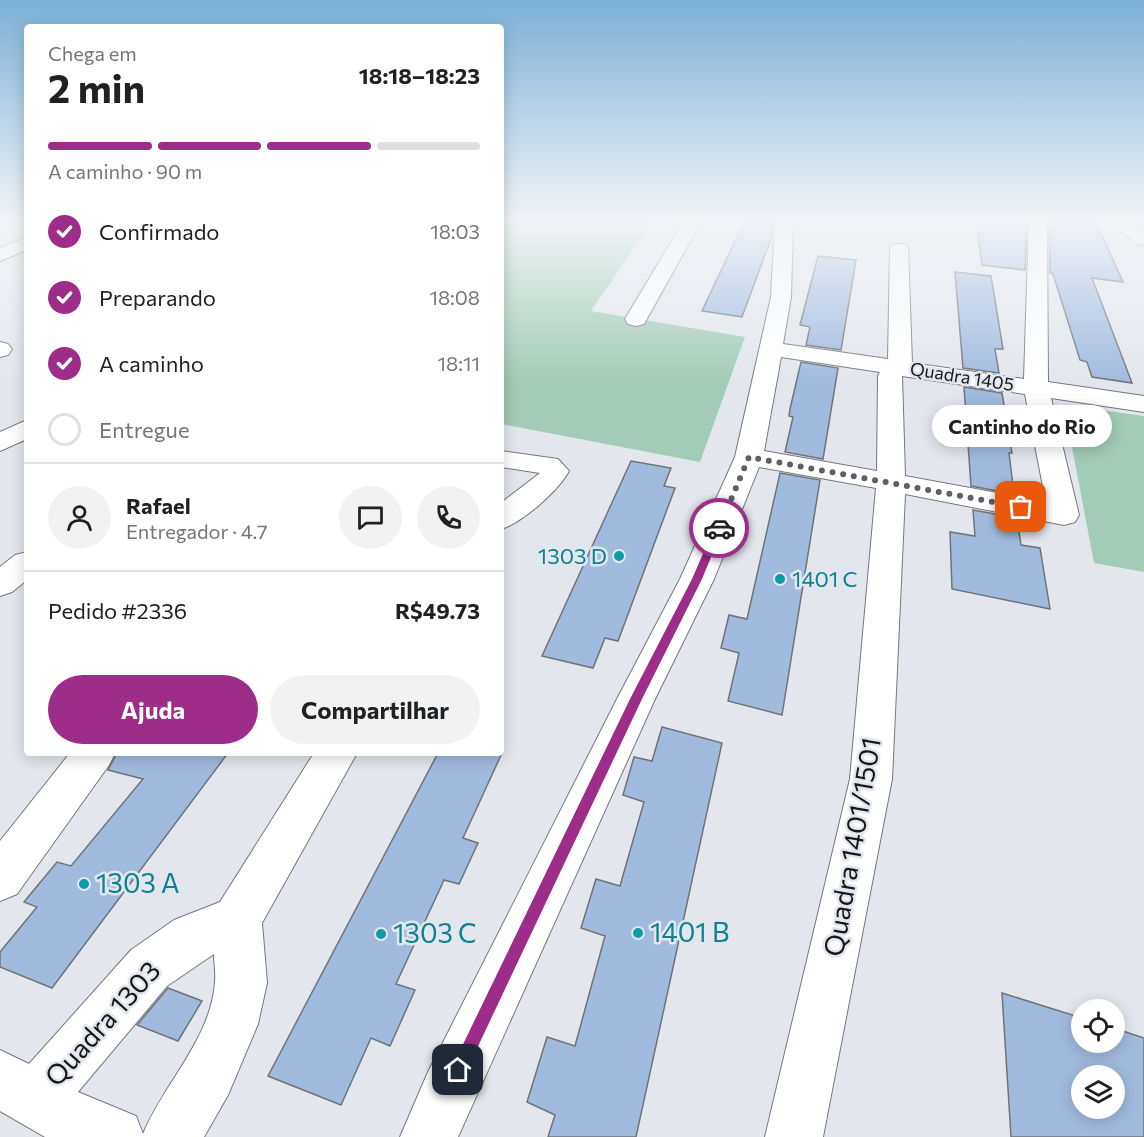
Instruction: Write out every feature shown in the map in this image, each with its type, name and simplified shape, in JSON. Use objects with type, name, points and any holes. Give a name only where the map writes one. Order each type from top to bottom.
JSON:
[{"type":"street","points":[[636,319],[661,275]]},
{"type":"street","points":[[429,1137],[448,1092],[636,699],[697,579],[749,457],[781,297],[782,275]]},
{"type":"street","name":"Quadra 1405","points":[[895,372],[898,275]]},
{"type":"street","name":"Quadra 1405","points":[[771,349],[895,372],[1036,389],[1037,275]]},
{"type":"street","name":"Quadra 1401/1501","points":[[794,1137],[871,779],[891,482],[895,372]]},
{"type":"street","points":[[749,457],[1064,515],[1036,389],[1144,404]]},
{"type":"street","points":[[0,443],[24,430]]},
{"type":"street","points":[[504,459],[548,465],[555,471],[551,477],[504,516]]},
{"type":"street","points":[[0,878],[92,756]]},
{"type":"street","points":[[171,1137],[208,1075],[231,1024],[241,982],[237,919],[334,756]]},
{"type":"street","name":"Quadra 1303","points":[[17,1089],[149,968],[192,938],[237,919]]},
{"type":"street","points":[[17,1089],[101,1135]]},
{"type":"green space","points":[[504,275],[616,275],[591,311],[745,337],[700,462],[504,425]]},
{"type":"green space","points":[[1064,405],[1144,416],[1144,572],[1094,563]]},
{"type":"building","points":[[719,275],[758,275],[742,317],[702,311]]},
{"type":"building","points":[[813,275],[853,275],[841,350],[806,345],[810,327],[800,325]]},
{"type":"building","points":[[955,275],[991,276],[1003,349],[995,349],[999,373],[963,368]]},
{"type":"building","points":[[1053,275],[1120,275],[1123,282],[1092,278],[1132,383],[1092,377],[1087,362],[1080,360]]},
{"type":"building","points":[[801,362],[838,368],[823,459],[785,452],[793,417],[789,416],[790,409]]},
{"type":"building","points":[[964,387],[1002,393],[1012,453],[1009,453],[1014,494],[971,486]]},
{"type":"building","name":"1303 D","points":[[631,461],[671,468],[664,486],[675,488],[618,641],[605,638],[593,668],[542,656]]},
{"type":"building","name":"1401 C","points":[[780,473],[820,480],[782,715],[728,701],[739,653],[721,648],[729,615],[747,619]]},
{"type":"building","points":[[973,510],[1017,518],[1021,545],[1040,548],[1050,609],[952,589],[950,532],[975,536]]},
{"type":"building","name":"1401 B","points":[[662,727],[722,743],[636,1137],[548,1137],[555,1115],[527,1102],[547,1037],[575,1046],[605,936],[581,928],[596,879],[620,886],[644,802],[623,795],[634,757],[652,761]]},
{"type":"building","name":"1303 A","points":[[115,756],[226,756],[52,988],[0,967],[0,952],[37,907],[24,902],[57,862],[71,866],[143,779],[108,770]]},
{"type":"building","name":"1303 C","points":[[436,756],[501,756],[463,838],[478,843],[459,884],[444,880],[396,984],[415,990],[390,1046],[371,1038],[341,1105],[268,1076]]},
{"type":"building","points":[[168,988],[202,1001],[178,1041],[137,1025]]},
{"type":"building","points":[[1002,993],[1071,1015],[1071,1053],[1125,1053],[1125,1032],[1144,1038],[1144,1137],[1011,1137]]},
{"type":"way so far","points":[[719,528],[749,457],[1021,507]]},
{"type":"place","name":"Cantinho do Rio","points":[[1021,507]]},
{"type":"place","name":"1303 D","points":[[619,556]]},
{"type":"place","name":"1401 C","points":[[780,579]]},
{"type":"place","name":"1303 A","points":[[84,884]]},
{"type":"place","name":"1401 B","points":[[638,933]]},
{"type":"place","name":"1303 C","points":[[381,934]]},
{"type":"route","points":[[458,1070],[636,699],[697,579],[719,528]]}]
